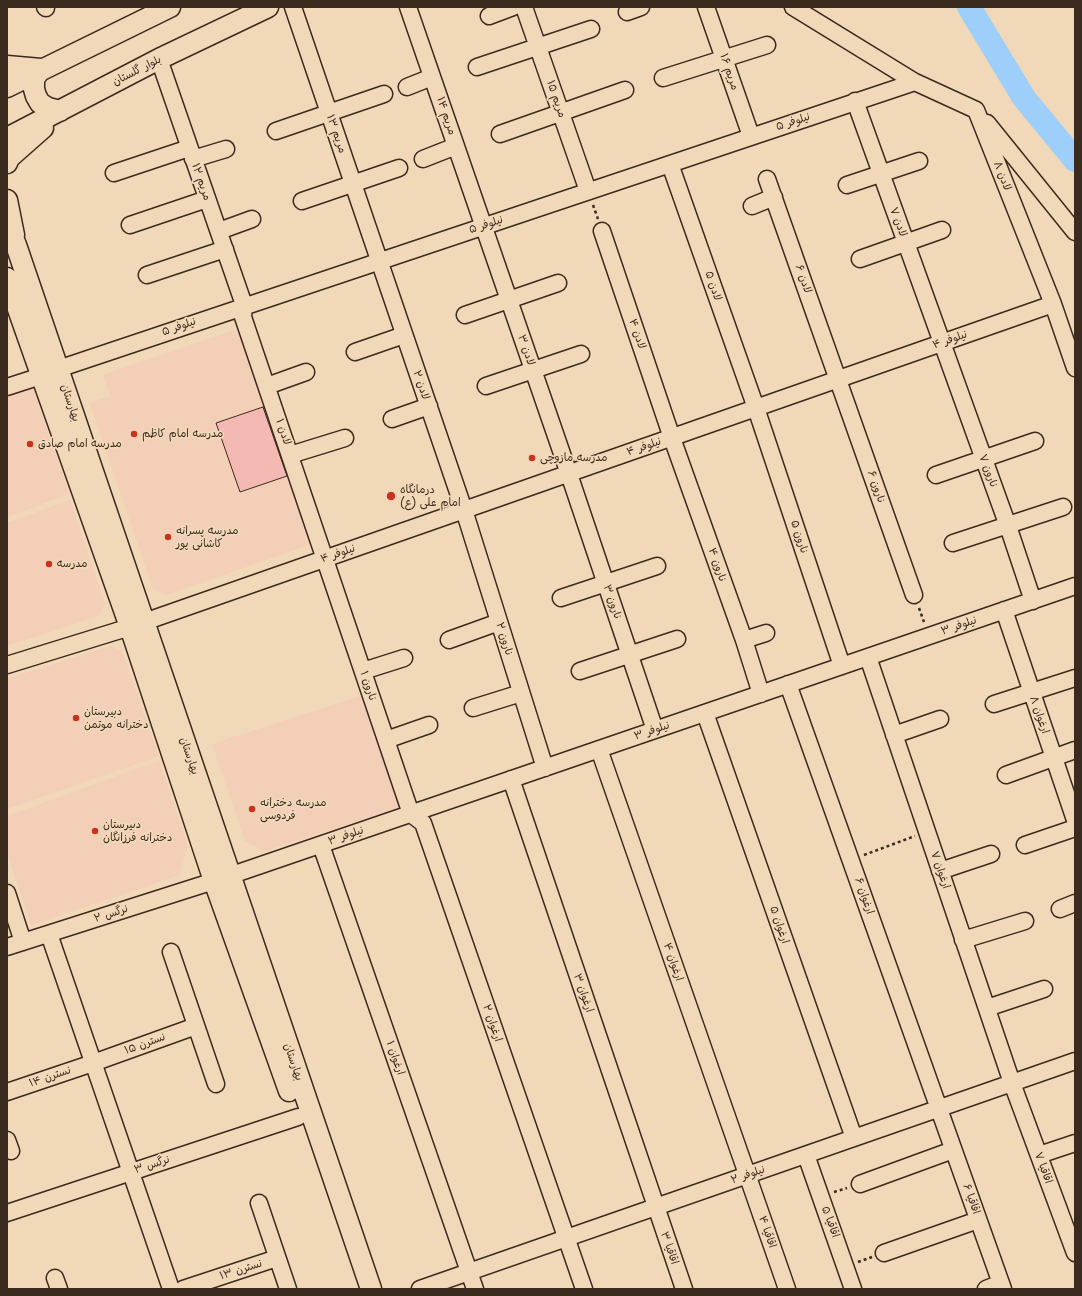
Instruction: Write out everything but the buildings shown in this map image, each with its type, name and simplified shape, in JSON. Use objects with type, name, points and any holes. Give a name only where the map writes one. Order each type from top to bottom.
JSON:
[{"type":"main road","points":[[7,87],[40,69],[170,7]]},
{"type":"main road","name":"بلوار گلستان","points":[[7,138],[159,59],[268,7]]},
{"type":"main road","points":[[7,66],[40,69]]},
{"type":"main road","points":[[40,69],[34,79],[36,96],[40,103],[48,108],[60,111]]},
{"type":"main road","points":[[7,162],[9,158],[60,111]]},
{"type":"main road","points":[[7,200],[16,245]]},
{"type":"main road","name":"بهارستان","points":[[7,222],[16,245],[49,372],[137,624],[222,878],[298,1117],[358,1289]]},
{"type":"main road","name":"بهارستان","points":[[7,278],[49,372]]},
{"type":"main road","name":"بهارستان","points":[[222,878],[371,1289]]},
{"type":"street","name":"مریم ۱۳","points":[[293,7],[379,260]]},
{"type":"street","name":"مریم ۱۴","points":[[408,7],[484,226]]},
{"type":"street","points":[[489,16],[513,7]]},
{"type":"street","name":"مریم ۱۵","points":[[524,7],[588,191]]},
{"type":"street","name":"مریم ۱۶","points":[[706,7],[751,136]]},
{"type":"street","points":[[793,7],[915,82],[976,110],[1075,232]]},
{"type":"street","points":[[477,67],[591,29]]},
{"type":"street","points":[[663,78],[768,45]]},
{"type":"street","name":"مریم ۱۲","points":[[159,59],[244,305]]},
{"type":"street","points":[[407,87],[432,77]]},
{"type":"street","name":"نیلوفر ۵","points":[[7,387],[244,305],[915,82]]},
{"type":"street","points":[[500,134],[625,90]]},
{"type":"street","points":[[276,131],[384,94]]},
{"type":"street","name":"لادن ۷","points":[[855,102],[942,343]]},
{"type":"street","name":"لادن ۸","points":[[976,110],[1054,304],[1075,368]]},
{"type":"street","points":[[423,159],[456,146]]},
{"type":"street","points":[[114,173],[191,154],[226,149]]},
{"type":"street","points":[[847,185],[919,160]]},
{"type":"street","name":"لادن ۵","points":[[670,164],[756,408]]},
{"type":"street","points":[[302,201],[399,168]]},
{"type":"street","name":"لادن ۶","points":[[767,179],[838,380]]},
{"type":"street","points":[[752,206],[774,197]]},
{"type":"street","points":[[130,225],[207,199]]},
{"type":"street","points":[[218,231],[252,219]]},
{"type":"street","name":"لادن ۳","points":[[484,226],[569,474]]},
{"type":"street","points":[[860,259],[942,230]]},
{"type":"street","name":"لادن ۴","points":[[602,231],[672,438]]},
{"type":"street","points":[[148,275],[225,249]]},
{"type":"street","name":"لادن ۲","points":[[379,260],[464,510]]},
{"type":"street","points":[[465,315],[558,283]]},
{"type":"street","name":"نیلوفر ۴","points":[[7,665],[137,624],[326,559],[1054,304]]},
{"type":"street","name":"لادن ۱","points":[[244,305],[243,317],[326,559]]},
{"type":"street","points":[[355,352],[404,335]]},
{"type":"street","name":"نارون ۷","points":[[942,343],[984,458],[1033,600]]},
{"type":"street","points":[[486,386],[581,354]]},
{"type":"street","points":[[267,386],[306,372]]},
{"type":"street","name":"نارون ۶","points":[[838,380],[914,595]]},
{"type":"street","points":[[392,419],[429,406]]},
{"type":"street","name":"نارون ۵","points":[[756,408],[842,666]]},
{"type":"street","points":[[290,455],[346,438]]},
{"type":"street","name":"نارون ۴","points":[[672,438],[744,640],[761,694]]},
{"type":"street","points":[[936,475],[1035,441]]},
{"type":"street","name":"نارون ۳","points":[[569,474],[655,730]]},
{"type":"street","points":[[952,543],[1063,507]]},
{"type":"street","name":"نارون ۲","points":[[464,510],[545,768]]},
{"type":"street","name":"نارون ۱","points":[[326,559],[411,814]]},
{"type":"street","points":[[561,598],[657,566]]},
{"type":"street","name":"نیلوفر ۳","points":[[222,878],[1075,586]]},
{"type":"street","name":"ارغوان ۸","points":[[1004,610],[1075,820]]},
{"type":"street","points":[[449,640],[499,622]]},
{"type":"street","points":[[744,640],[766,633]]},
{"type":"street","points":[[580,671],[677,639]]},
{"type":"street","name":"ارغوان ۷","points":[[868,657],[1012,1083]]},
{"type":"street","points":[[363,671],[404,658]]},
{"type":"street","points":[[994,704],[1075,678]]},
{"type":"street","name":"ارغوان ۶","points":[[788,684],[939,1108]]},
{"type":"street","points":[[473,708],[521,693]]},
{"type":"street","name":"ارغوان ۵","points":[[705,713],[854,1138]]},
{"type":"street","points":[[894,736],[940,719]]},
{"type":"street","points":[[386,740],[428,725]]},
{"type":"street","name":"ارغوان ۴","points":[[599,749],[748,1175]]},
{"type":"street","points":[[1006,775],[1075,750]]},
{"type":"street","name":"ارغوان ۳","points":[[511,780],[655,1207]]},
{"type":"street","name":"ارغوان ۲","points":[[411,814],[423,823],[584,1289]]},
{"type":"street","points":[[1025,845],[1075,828]]},
{"type":"street","name":"ارغوان ۱","points":[[321,845],[475,1289]]},
{"type":"street","points":[[940,871],[992,854]]},
{"type":"street","name":"نرگس ۲","points":[[7,947],[222,878]]},
{"type":"street","points":[[7,893],[23,942]]},
{"type":"street","points":[[963,940],[1025,921]]},
{"type":"street","points":[[49,934],[170,1289]]},
{"type":"street","points":[[171,952],[216,1084]]},
{"type":"street","points":[[987,1008],[1044,989]]},
{"type":"street","name":"نسترن ۱۵","points":[[93,1063],[196,1026]]},
{"type":"street","name":"نیلوفر ۲","points":[[420,1289],[1075,1061]]},
{"type":"street","name":"نسترن ۱۴","points":[[7,1092],[93,1063]]},
{"type":"street","name":"اقاقیا ۷","points":[[1012,1083],[1075,1253]]},
{"type":"street","name":"اقاقیا ۶","points":[[939,1108],[1002,1286]]},
{"type":"street","name":"نرگس ۳","points":[[7,1213],[298,1117]]},
{"type":"street","points":[[1039,1155],[1075,1143]]},
{"type":"street","points":[[860,1184],[953,1150]]},
{"type":"street","name":"اقاقیا ۵","points":[[806,1155],[853,1289]]},
{"type":"street","name":"اقاقیا ۴","points":[[748,1175],[787,1289]]},
{"type":"street","name":"نسترن ۱۳","points":[[259,1203],[288,1289]]},
{"type":"street","name":"اقاقیا ۳","points":[[655,1207],[684,1289]]},
{"type":"street","points":[[884,1253],[978,1220]]},
{"type":"street","name":"نسترن ۱۳","points":[[183,1289],[277,1258]]},
{"type":"street","points":[[986,1289],[1002,1286]]},
{"type":"path","points":[[588,191],[602,231]]},
{"type":"path","points":[[914,595],[929,636]]},
{"type":"path","points":[[851,860],[927,832]]},
{"type":"path","points":[[821,1197],[860,1184]]},
{"type":"path","points":[[845,1266],[884,1253]]},
{"type":"shaded area","points":[[238,329],[264,407],[216,423],[226,453],[240,492],[288,475],[312,544],[166,595],[153,589],[90,403],[110,396],[103,375]]},
{"type":"shaded area","name":"مدرسه امام صادق","points":[[32,385],[69,494],[7,517],[7,394]]},
{"type":"shaded area","name":"مدرسه","points":[[70,500],[105,604],[99,616],[7,646],[7,523]]},
{"type":"shaded area","name":"دبیرستان دخترانه موتمن","points":[[110,646],[122,651],[159,756],[7,809],[7,679]]},
{"type":"shaded area","points":[[363,695],[401,808],[264,851],[245,841],[212,744]]},
{"type":"shaded area","name":"دبیرستان دخترانه فرزانگان","points":[[159,761],[188,846],[179,875],[31,925],[7,853],[7,816]]},
{"type":"waterway","points":[[969,7],[1024,98],[1075,160]]},
{"type":"place","name":"مدرسه امام کاظم","points":[[134,434]]},
{"type":"place","name":"مدرسه امام صادق","points":[[30,444]]},
{"type":"place","name":"مدرسه مازوچی","points":[[532,458]]},
{"type":"place","name":"درمانگاه امام علی (ع)","points":[[391,496]]},
{"type":"place","name":"مدرسه پسرانه کاشانی پور","points":[[168,537]]},
{"type":"place","name":"مدرسه","points":[[49,564]]},
{"type":"place","name":"دبیرستان دخترانه موتمن","points":[[76,718]]},
{"type":"place","name":"مدرسه دخترانه فردوسی","points":[[252,809]]},
{"type":"place","name":"دبیرستان دخترانه فرزانگان","points":[[95,831]]}]
